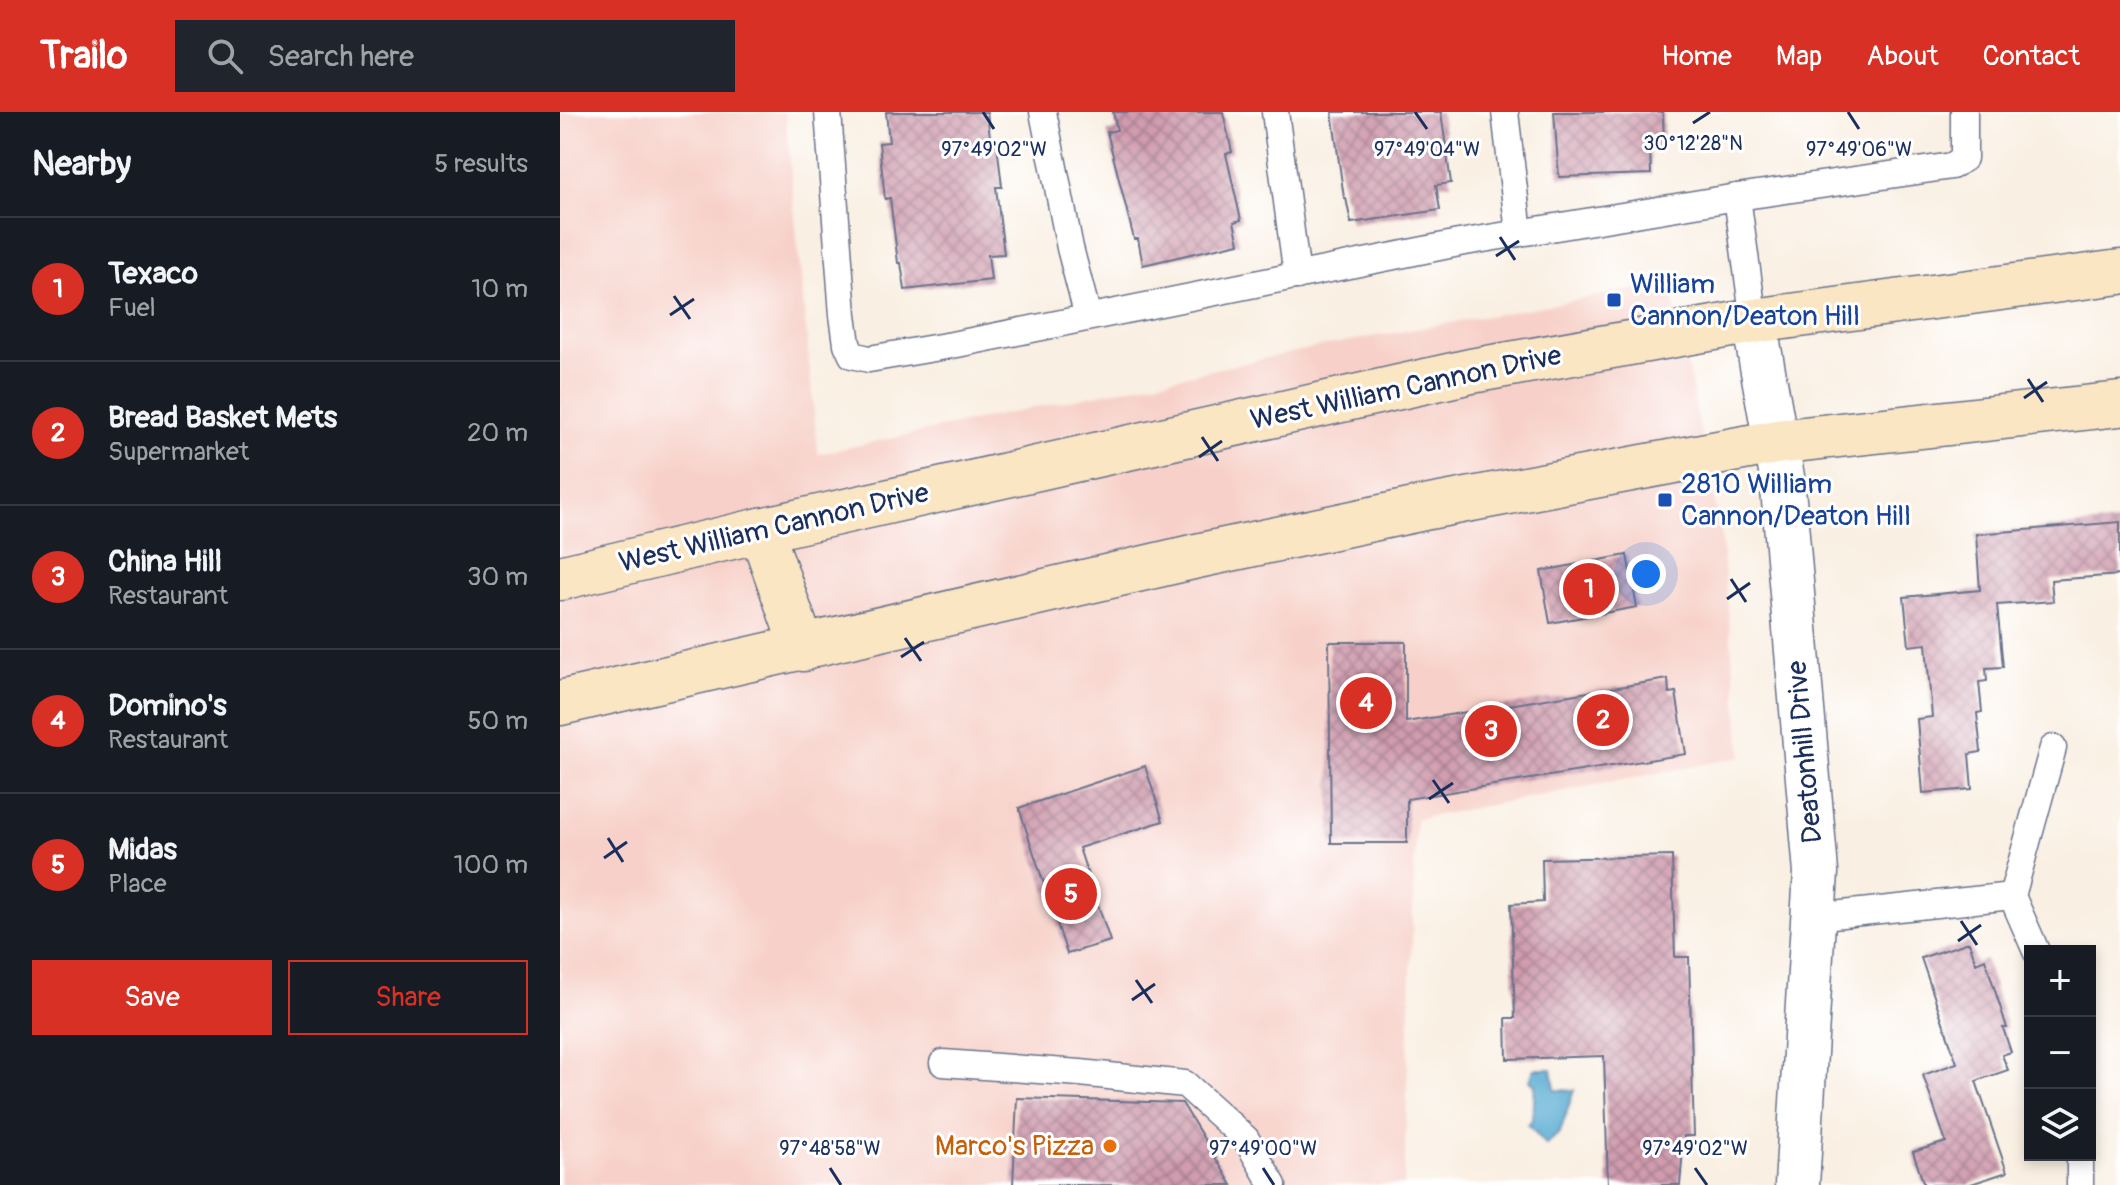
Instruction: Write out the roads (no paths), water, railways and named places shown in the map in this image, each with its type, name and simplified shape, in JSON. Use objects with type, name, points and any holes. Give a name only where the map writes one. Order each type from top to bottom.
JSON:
[{"type":"main road","name":"West William Cannon Drive","points":[[560,578],[1471,371],[1754,321],[2120,272]]},
{"type":"main road","points":[[560,703],[1288,536],[1424,508],[1776,442],[2120,404]]},
{"type":"main road","points":[[761,530],[803,649]]},
{"type":"street","name":"Deatonhill Drive","points":[[1754,321],[1782,477],[1816,872],[1797,1185]]},
{"type":"lane","points":[[828,112],[847,344],[852,355],[869,359],[1519,233],[1952,166],[1964,158],[1964,112]]},
{"type":"lane","points":[[1043,112],[1070,248],[1088,317]]},
{"type":"lane","points":[[1275,112],[1297,276]]},
{"type":"lane","points":[[1505,112],[1519,233]]},
{"type":"lane","points":[[1737,197],[1754,321]]},
{"type":"lane","points":[[2033,945],[2012,896],[2053,748]]},
{"type":"lane","points":[[1814,917],[2012,896]]},
{"type":"lane","points":[[943,1063],[1185,1084],[1246,1139],[1273,1185]]},
{"type":"lane","points":[[2080,1161],[2080,1185]]},
{"type":"water","points":[[1534,1069],[1552,1069],[1555,1090],[1574,1090],[1560,1132],[1546,1145],[1528,1124],[1533,1119],[1535,1085],[1530,1081]]},
{"type":"place","name":"William Cannon/Deaton Hill","points":[[1614,300]]},
{"type":"place","name":"2810 William Cannon/Deaton Hill","points":[[1665,500]]},
{"type":"place","name":"Texaco","points":[[1589,589]]},
{"type":"place","name":"Domino's","points":[[1366,703]]},
{"type":"place","name":"Bread Basket Mets","points":[[1603,720]]},
{"type":"place","name":"China Hill","points":[[1491,731]]},
{"type":"place","name":"Midas","points":[[1071,894]]},
{"type":"place","name":"Marco's Pizza","points":[[1110,1146]]}]
